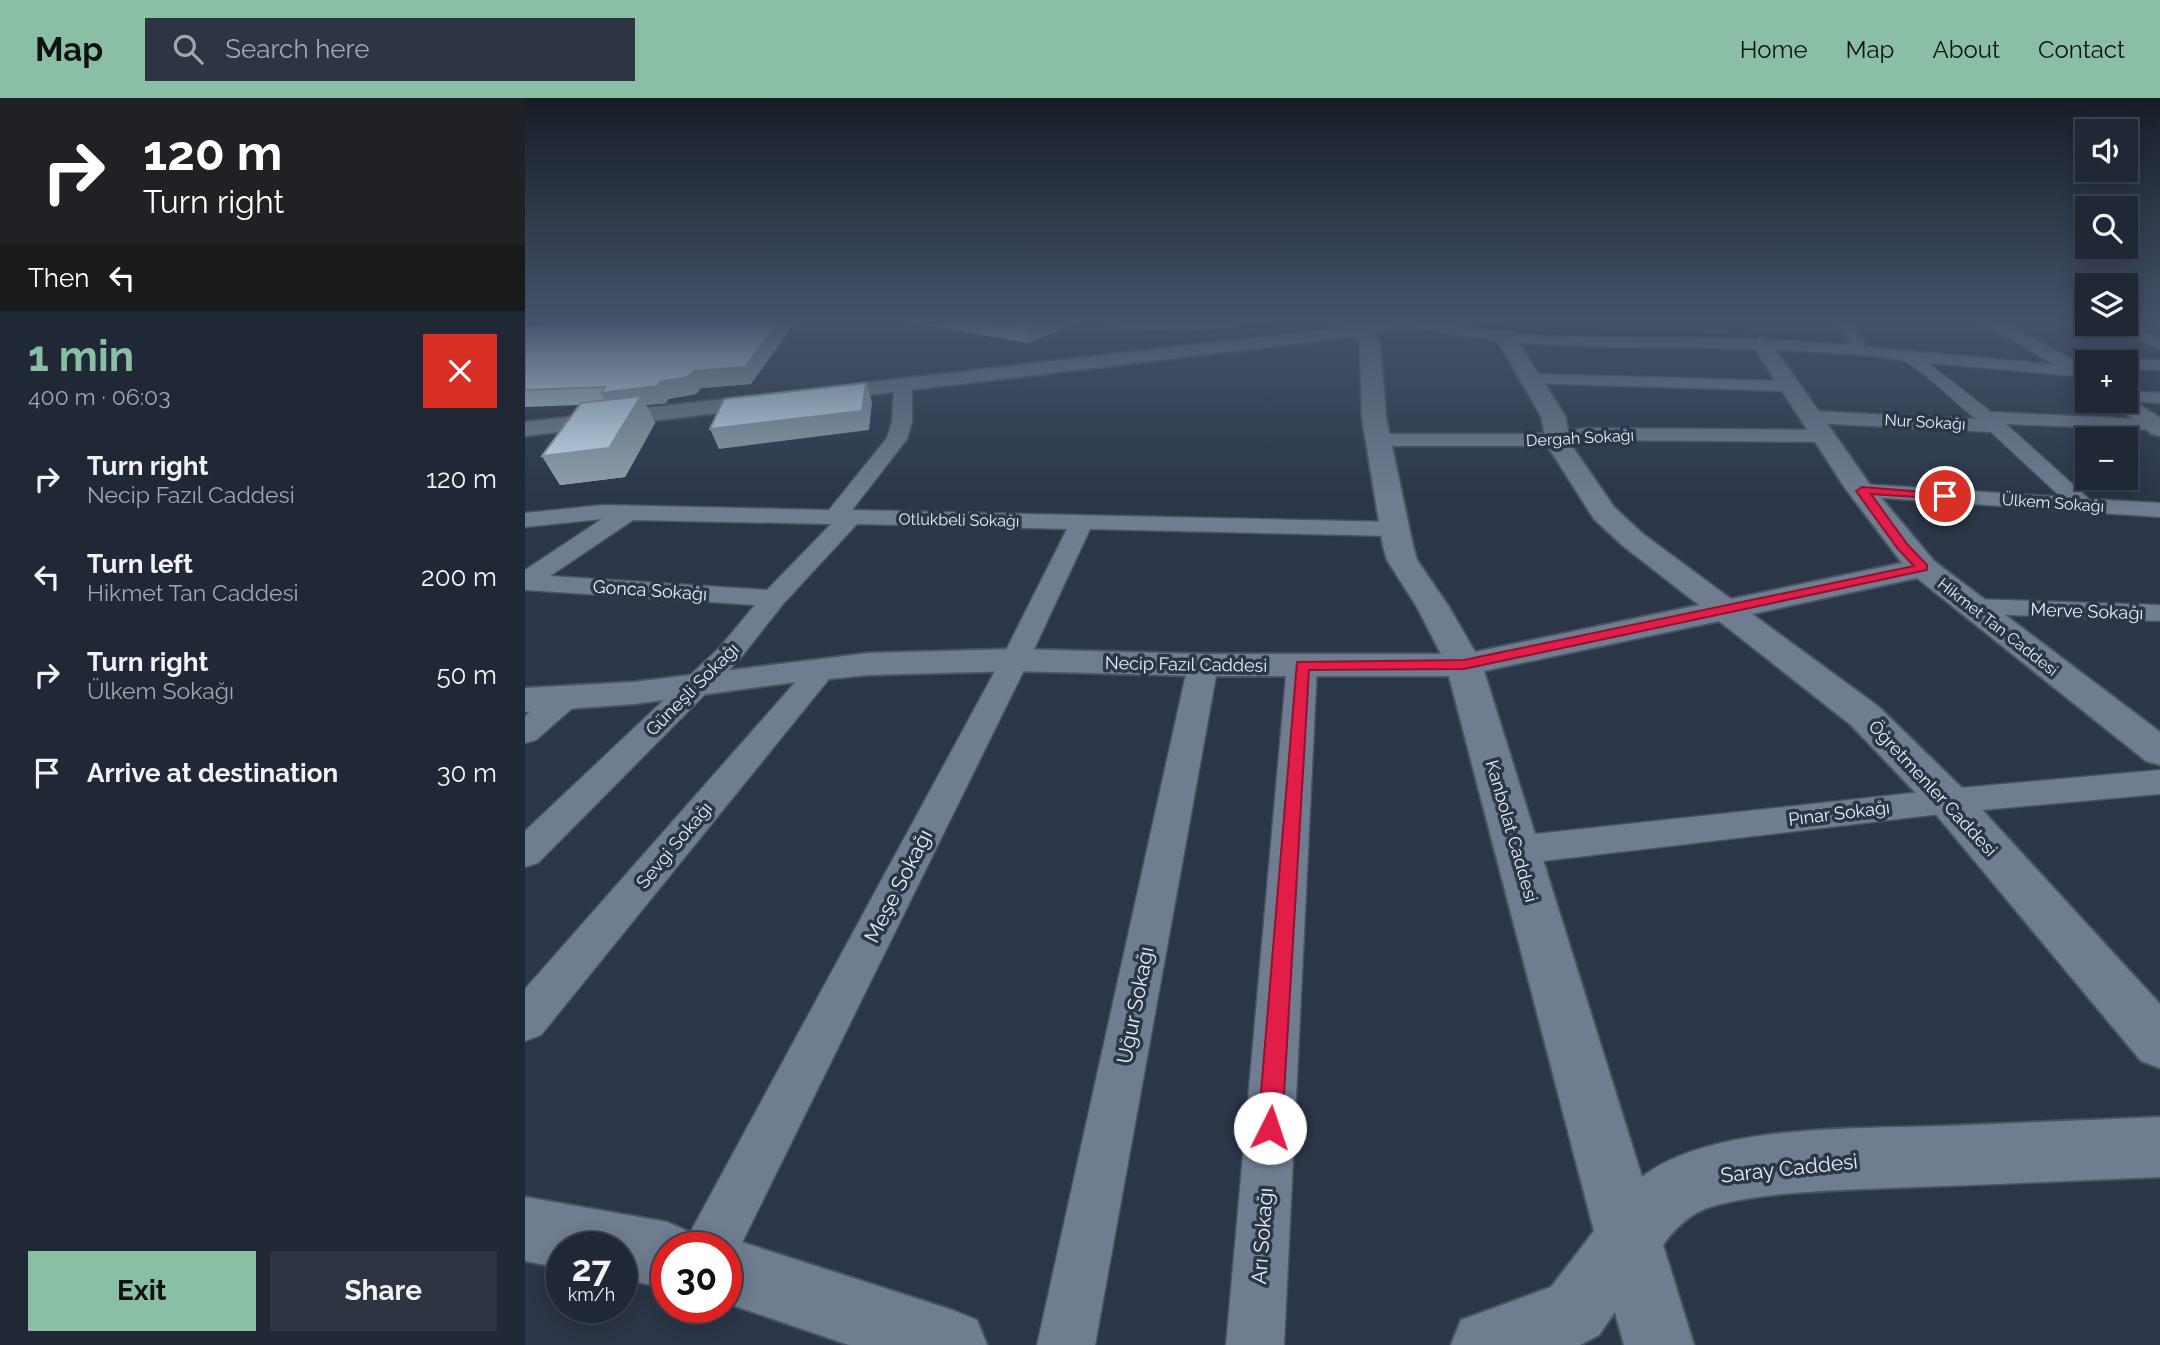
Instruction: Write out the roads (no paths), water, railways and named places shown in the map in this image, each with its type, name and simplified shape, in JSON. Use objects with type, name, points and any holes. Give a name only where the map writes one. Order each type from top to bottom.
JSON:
[{"type":"street","points":[[525,429],[949,380]]},
{"type":"street","name":"Kanbolat Caddesi","points":[[1371,380],[1393,529],[1402,560],[1433,607],[1464,665],[1659,1345]]},
{"type":"street","name":"Öğretmenler Caddesi","points":[[1533,380],[1553,416],[1558,438],[1596,501],[1617,526],[1723,610],[1865,716],[1949,801],[2160,1043]]},
{"type":"street","points":[[1576,380],[1791,386]]},
{"type":"street","name":"Hikmet Tan Caddesi","points":[[1787,380],[1902,547],[1923,568],[2160,752]]},
{"type":"street","points":[[1939,380],[1992,422],[2083,505]]},
{"type":"street","name":"Güneşli Sokağı","points":[[525,853],[729,654],[842,517],[897,439],[902,422],[903,386]]},
{"type":"street","points":[[2138,397],[2160,398]]},
{"type":"street","points":[[2138,412],[2156,424]]},
{"type":"street","name":"Nur Sokağı","points":[[1818,427],[1992,422],[2156,424]]},
{"type":"street","name":"Dergah Sokağı","points":[[1378,440],[1515,441],[1587,434],[1818,427]]},
{"type":"street","name":"Ülkem Sokağı","points":[[1862,491],[2160,510]]},
{"type":"street","name":"Otlukbeli Sokağı","points":[[525,520],[585,513],[627,513],[1393,529]]},
{"type":"street","points":[[525,582],[627,513]]},
{"type":"street","name":"Meşe Sokağı","points":[[720,1232],[1015,660],[1082,522]]},
{"type":"street","name":"Necip Fazıl Caddesi","points":[[525,701],[698,685],[823,668],[1015,660],[1203,665],[1464,665],[1923,568]]},
{"type":"street","name":"Gonca Sokağı","points":[[525,582],[774,598]]},
{"type":"street","name":"Merve Sokağı","points":[[1972,607],[2160,613]]},
{"type":"street","name":"Uğur Sokağı","points":[[1066,1345],[1203,665]]},
{"type":"street","name":"Arı Sokağı","points":[[1255,1345],[1302,665]]},
{"type":"street","name":"Sevgi Sokağı","points":[[525,1021],[823,668]]},
{"type":"street","points":[[525,733],[566,697]]},
{"type":"street","name":"Pınar Sokağı","points":[[1518,850],[1949,801],[2160,782]]},
{"type":"street","name":"Saray Caddesi","points":[[1486,1345],[1541,1328],[1575,1311],[1648,1212],[1673,1192],[1704,1178],[1748,1169],[1840,1160],[2160,1147]]},
{"type":"street","points":[[525,1229],[651,1252]]},
{"type":"street","points":[[742,1275],[948,1344]]}]
